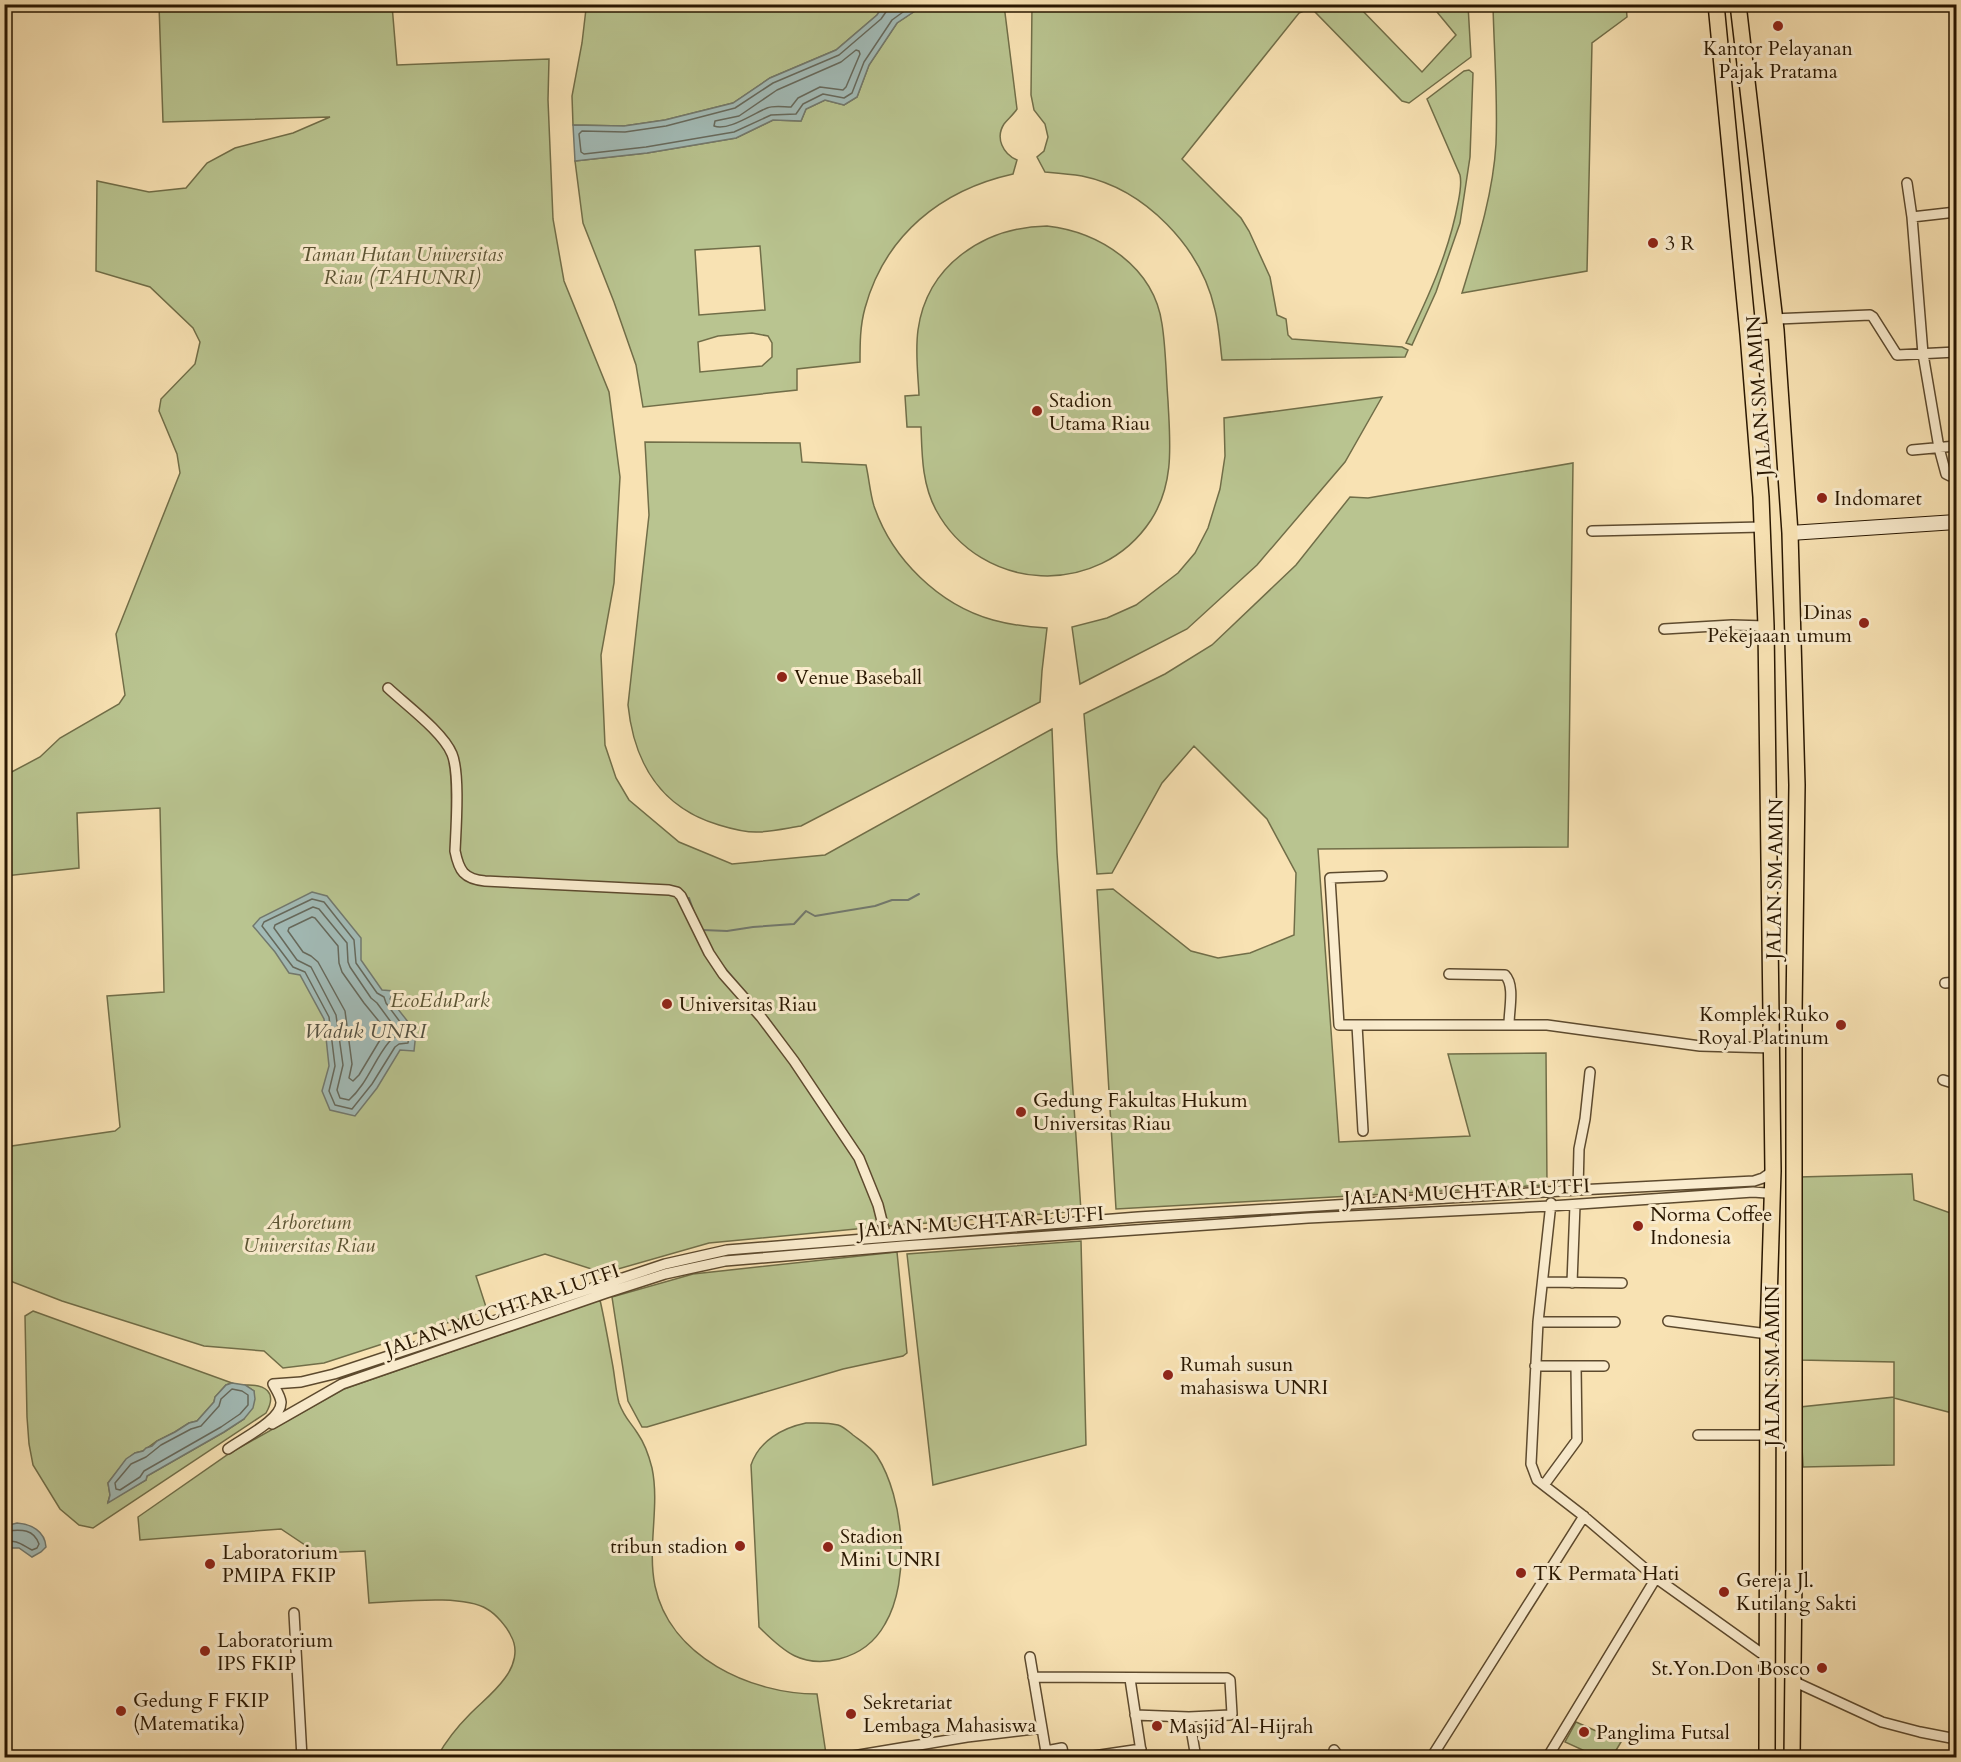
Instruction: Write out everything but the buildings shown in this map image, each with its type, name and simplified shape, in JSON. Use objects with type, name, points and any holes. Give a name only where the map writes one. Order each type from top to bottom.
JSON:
[{"type":"main road","name":"JALAN SM AMIN","points":[[1716,4],[1748,334],[1762,527],[1766,626],[1770,1018],[1773,1048],[1773,1197],[1768,1335],[1767,1758]]},
{"type":"main road","name":"JALAN SM AMIN","points":[[1738,4],[1776,324],[1790,533],[1797,785],[1792,1310],[1794,1528],[1792,1758]]},
{"type":"main road","points":[[1748,334],[1776,324]]},
{"type":"main road","points":[[1790,533],[1956,522]]},
{"type":"main road","points":[[1770,1311],[1792,1310]]},
{"type":"street","points":[[1907,183],[1912,217],[1923,354],[1939,448],[1946,474],[1956,475]]},
{"type":"street","points":[[1912,217],[1956,212]]},
{"type":"street","points":[[1776,324],[1870,315],[1874,317],[1897,355],[1956,352]]},
{"type":"street","points":[[1912,450],[1956,446]]},
{"type":"street","points":[[1592,531],[1762,527]]},
{"type":"street","points":[[1665,628],[1766,626]]},
{"type":"street","points":[[388,688],[426,722],[451,752],[456,776],[455,851],[457,862],[466,876],[474,880],[485,881],[669,890],[681,896],[709,952],[723,974],[761,1017],[794,1061],[859,1158],[878,1205],[886,1237]]},
{"type":"street","points":[[1382,876],[1330,878],[1339,1025],[1547,1025],[1700,1046],[1773,1048]]},
{"type":"street","points":[[1449,974],[1505,975],[1509,979],[1510,986],[1509,1024]]},
{"type":"street","points":[[1945,982],[1956,982]]},
{"type":"street","points":[[1357,1025],[1363,1131]]},
{"type":"street","points":[[1578,1190],[1579,1149],[1590,1072]]},
{"type":"street","points":[[1943,1080],[1956,1084]]},
{"type":"street","name":"JALAN MUCHTAR LUTFI","points":[[1773,1171],[1754,1181],[1551,1191],[1138,1217],[749,1248],[697,1255],[606,1282],[334,1374],[301,1382],[273,1384],[281,1399],[278,1412],[267,1423],[228,1449],[342,1384],[606,1293],[665,1274],[706,1264],[803,1253],[1308,1218],[1575,1205],[1753,1192],[1766,1193],[1773,1197]]},
{"type":"street","points":[[1551,1191],[1535,1366],[1531,1464],[1538,1480],[1656,1578],[1768,1659]]},
{"type":"street","points":[[1572,1283],[1575,1205]]},
{"type":"street","points":[[1543,1282],[1622,1283]]},
{"type":"street","points":[[1668,1321],[1768,1335]]},
{"type":"street","points":[[1538,1322],[1615,1323]]},
{"type":"street","points":[[1535,1366],[1604,1366]]},
{"type":"street","points":[[1544,1485],[1577,1440],[1576,1366]]},
{"type":"street","points":[[1698,1435],[1768,1435]]},
{"type":"street","points":[[1431,1758],[1584,1516]]},
{"type":"street","points":[[1547,1758],[1656,1578]]},
{"type":"street","points":[[294,1613],[302,1758]]},
{"type":"street","points":[[1030,1657],[1047,1754],[1062,1748],[1064,1758]]},
{"type":"street","points":[[1033,1677],[1230,1679],[1232,1714],[1189,1717],[1135,1715]]},
{"type":"street","points":[[1080,1758],[1142,1753],[1130,1679]]},
{"type":"street","points":[[1793,1681],[1882,1722],[1956,1739]]},
{"type":"street","points":[[1189,1717],[1196,1758]]},
{"type":"street","points":[[847,1758],[967,1737],[1042,1728]]},
{"type":"green space","points":[[599,4],[884,5],[877,15],[836,50],[770,78],[733,103],[665,120],[624,126],[573,125],[572,96],[586,9],[599,8]]},
{"type":"green space","name":"EcoEduPark","points":[[159,5],[392,5],[397,65],[549,59],[548,100],[553,219],[564,281],[609,392],[620,477],[614,583],[601,655],[605,745],[616,778],[629,800],[679,842],[732,864],[825,855],[1052,729],[1057,853],[1081,1211],[709,1243],[604,1273],[545,1254],[476,1276],[487,1310],[324,1363],[283,1368],[264,1351],[204,1346],[62,1301],[5,1279],[5,1147],[115,1131],[120,1127],[107,996],[164,992],[160,808],[77,813],[79,868],[5,876],[4,776],[40,757],[60,738],[119,704],[125,695],[116,634],[180,473],[177,454],[159,411],[161,399],[195,364],[200,342],[193,328],[150,287],[96,271],[97,181],[149,192],[186,188],[207,163],[235,148],[293,133],[330,117],[163,122]]},
{"type":"green space","points":[[924,5],[1004,5],[1017,109],[1001,129],[1000,140],[1004,150],[1017,160],[1013,174],[962,191],[940,204],[902,238],[886,259],[874,282],[865,308],[861,328],[860,362],[797,369],[797,390],[643,407],[636,365],[583,223],[575,161],[647,153],[736,138],[773,120],[801,121],[806,109],[825,100],[844,105],[857,97],[869,65],[897,23]],"holes":[[[760,246],[765,310],[699,315],[695,250]],[[752,333],[768,336],[772,343],[772,357],[762,366],[700,372],[698,342],[718,336]]]},
{"type":"green space","points":[[1032,5],[1357,5],[1422,72],[1456,35],[1432,6],[1468,5],[1471,57],[1409,103],[1402,101],[1314,11],[1306,10],[1299,13],[1182,159],[1241,218],[1249,231],[1270,277],[1277,315],[1286,319],[1288,335],[1292,339],[1402,347],[1408,350],[1405,357],[1222,360],[1216,316],[1208,287],[1197,264],[1167,224],[1127,194],[1105,183],[1082,176],[1045,172],[1037,157],[1044,151],[1048,137],[1045,124],[1034,110],[1031,95]]},
{"type":"green space","points":[[1493,5],[1626,5],[1627,17],[1592,43],[1587,271],[1462,293],[1492,182],[1497,109]]},
{"type":"green space","points":[[1469,70],[1473,73],[1470,157],[1460,223],[1436,292],[1412,345],[1406,343],[1430,292],[1443,257],[1454,221],[1461,185],[1460,175],[1427,99],[1464,71]]},
{"type":"green space","name":"Stadion Utama Riau","points":[[1047,226],[1086,236],[1105,245],[1121,256],[1148,285],[1157,304],[1162,324],[1170,447],[1167,477],[1159,506],[1151,520],[1129,546],[1102,563],[1072,573],[1041,576],[1010,570],[981,558],[956,538],[931,500],[924,469],[921,427],[907,427],[905,396],[919,395],[918,330],[933,286],[946,269],[962,254],[981,242],[1024,228]]},
{"type":"green space","points":[[1382,397],[1345,462],[1257,565],[1187,629],[1080,684],[1072,627],[1107,618],[1136,605],[1178,573],[1195,553],[1208,528],[1220,489],[1225,456],[1224,418]]},
{"type":"green space","points":[[645,442],[800,443],[802,462],[866,465],[874,506],[882,526],[905,561],[920,577],[936,591],[973,613],[1006,623],[1047,628],[1040,702],[801,826],[765,832],[744,831],[719,825],[681,807],[666,795],[644,764],[631,726],[628,705],[649,515]]},
{"type":"green space","points":[[1573,463],[1568,847],[1318,849],[1339,1142],[1470,1136],[1448,1054],[1546,1053],[1547,1185],[1116,1209],[1097,890],[1113,889],[1191,951],[1218,958],[1250,953],[1294,935],[1296,873],[1267,819],[1194,746],[1162,783],[1112,873],[1097,874],[1084,714],[1165,674],[1212,645],[1296,565],[1350,497],[1368,498]]},
{"type":"green space","points":[[1912,1174],[1914,1200],[1956,1215],[1956,1414],[1894,1398],[1894,1465],[1803,1467],[1800,1407],[1894,1397],[1894,1362],[1800,1360],[1799,1177]]},
{"type":"green space","points":[[1081,1241],[1086,1445],[933,1485],[907,1254]]},
{"type":"green space","points":[[897,1252],[907,1353],[903,1356],[843,1369],[642,1427],[628,1401],[612,1297],[693,1274]]},
{"type":"green space","points":[[600,1300],[619,1403],[643,1442],[652,1468],[655,1497],[653,1571],[655,1586],[664,1611],[677,1633],[695,1651],[717,1667],[741,1679],[766,1687],[817,1694],[826,1754],[807,1758],[437,1757],[461,1724],[501,1683],[513,1663],[515,1647],[513,1641],[504,1625],[490,1611],[476,1604],[447,1600],[369,1603],[365,1551],[317,1553],[281,1529],[140,1540],[138,1517],[230,1453],[344,1389]]},
{"type":"green space","points":[[33,1311],[232,1383],[226,1385],[197,1421],[189,1423],[126,1460],[108,1483],[110,1495],[108,1502],[146,1480],[147,1476],[244,1419],[254,1391],[245,1385],[258,1386],[268,1391],[271,1400],[269,1406],[266,1413],[93,1528],[79,1525],[60,1509],[33,1465],[27,1417],[25,1316]]},
{"type":"green space","name":"Stadion Mini UNRI","points":[[806,1423],[840,1426],[875,1453],[886,1473],[893,1494],[901,1539],[899,1585],[885,1624],[871,1642],[860,1650],[846,1657],[826,1661],[814,1661],[795,1656],[777,1644],[759,1627],[751,1465],[760,1449],[772,1437],[788,1428]]},
{"type":"green space","name":"Panglima Futsal","points":[[1576,1722],[1621,1742],[1612,1757],[1598,1757],[1565,1742]]},
{"type":"water","points":[[884,4],[924,5],[897,23],[869,65],[857,97],[844,105],[825,100],[806,109],[801,121],[773,120],[736,138],[647,153],[575,161],[573,125],[624,126],[665,120],[733,103],[770,78],[836,50],[877,15]]},
{"type":"water","name":"Waduk UNRI","points":[[312,892],[327,896],[361,938],[361,960],[382,990],[394,991],[390,999],[416,1032],[414,1051],[400,1050],[377,1088],[355,1116],[330,1110],[322,1091],[329,1066],[324,1019],[300,975],[289,973],[253,926],[260,918]]},
{"type":"water","points":[[232,1383],[245,1385],[254,1391],[253,1408],[244,1419],[147,1476],[146,1480],[108,1503],[110,1495],[108,1483],[126,1459],[189,1423],[197,1421],[226,1385]]},
{"type":"water","points":[[17,1523],[32,1527],[40,1533],[46,1547],[41,1552],[32,1557],[19,1548],[5,1548],[5,1526]]},
{"type":"waterway","points":[[586,890],[605,891]]},
{"type":"waterway","points":[[703,930],[727,931],[794,924],[806,911],[815,916],[875,906],[892,900],[908,900],[919,894]]},
{"type":"waterway","points":[[689,898],[695,915]]},
{"type":"waterway","points":[[723,966],[758,1007]]},
{"type":"waterway","points":[[766,1016],[775,1028]]},
{"type":"waterway","points":[[825,1099],[860,1152]]},
{"type":"place","name":"Kantor Pelayanan Pajak Pratama","points":[[1778,26]]},
{"type":"place","name":"3 R","points":[[1653,243]]},
{"type":"place","name":"Stadion Utama Riau","points":[[1037,411]]},
{"type":"place","name":"Indomaret","points":[[1822,498]]},
{"type":"place","name":"Dinas Pekejaaan umum","points":[[1864,623]]},
{"type":"place","name":"Venue Baseball","points":[[782,677]]},
{"type":"place","name":"Universitas Riau","points":[[667,1004]]},
{"type":"place","name":"Komplek Ruko Royal Platinum","points":[[1841,1025]]},
{"type":"place","name":"Gedung Fakultas Hukum Universitas Riau","points":[[1021,1112]]},
{"type":"place","name":"Norma Coffee Indonesia","points":[[1638,1226]]},
{"type":"place","name":"Rumah susun mahasiswa UNRI","points":[[1168,1375]]},
{"type":"place","name":"tribun stadion","points":[[740,1546]]},
{"type":"place","name":"Stadion Mini UNRI","points":[[828,1547]]},
{"type":"place","name":"Laboratorium PMIPA FKIP","points":[[210,1564]]},
{"type":"place","name":"TK Permata Hati","points":[[1521,1573]]},
{"type":"place","name":"Gereja Jl. Kutilang Sakti","points":[[1724,1592]]},
{"type":"place","name":"Laboratorium IPS FKIP","points":[[205,1651]]},
{"type":"place","name":"St.Yon.Don Bosco","points":[[1822,1668]]},
{"type":"place","name":"Gedung F FKIP (Matematika)","points":[[121,1711]]},
{"type":"place","name":"Sekretariat Lembaga Mahasiswa","points":[[851,1714]]},
{"type":"place","name":"Masjid Al-Hijrah","points":[[1157,1726]]},
{"type":"place","name":"Panglima Futsal","points":[[1584,1732]]},
{"type":"park label","name":"Taman Hutan Universitas Riau (TAHUNRI)","points":[[402,266]]},
{"type":"park label","name":"Arboretum Universitas Riau","points":[[309,1234]]}]
